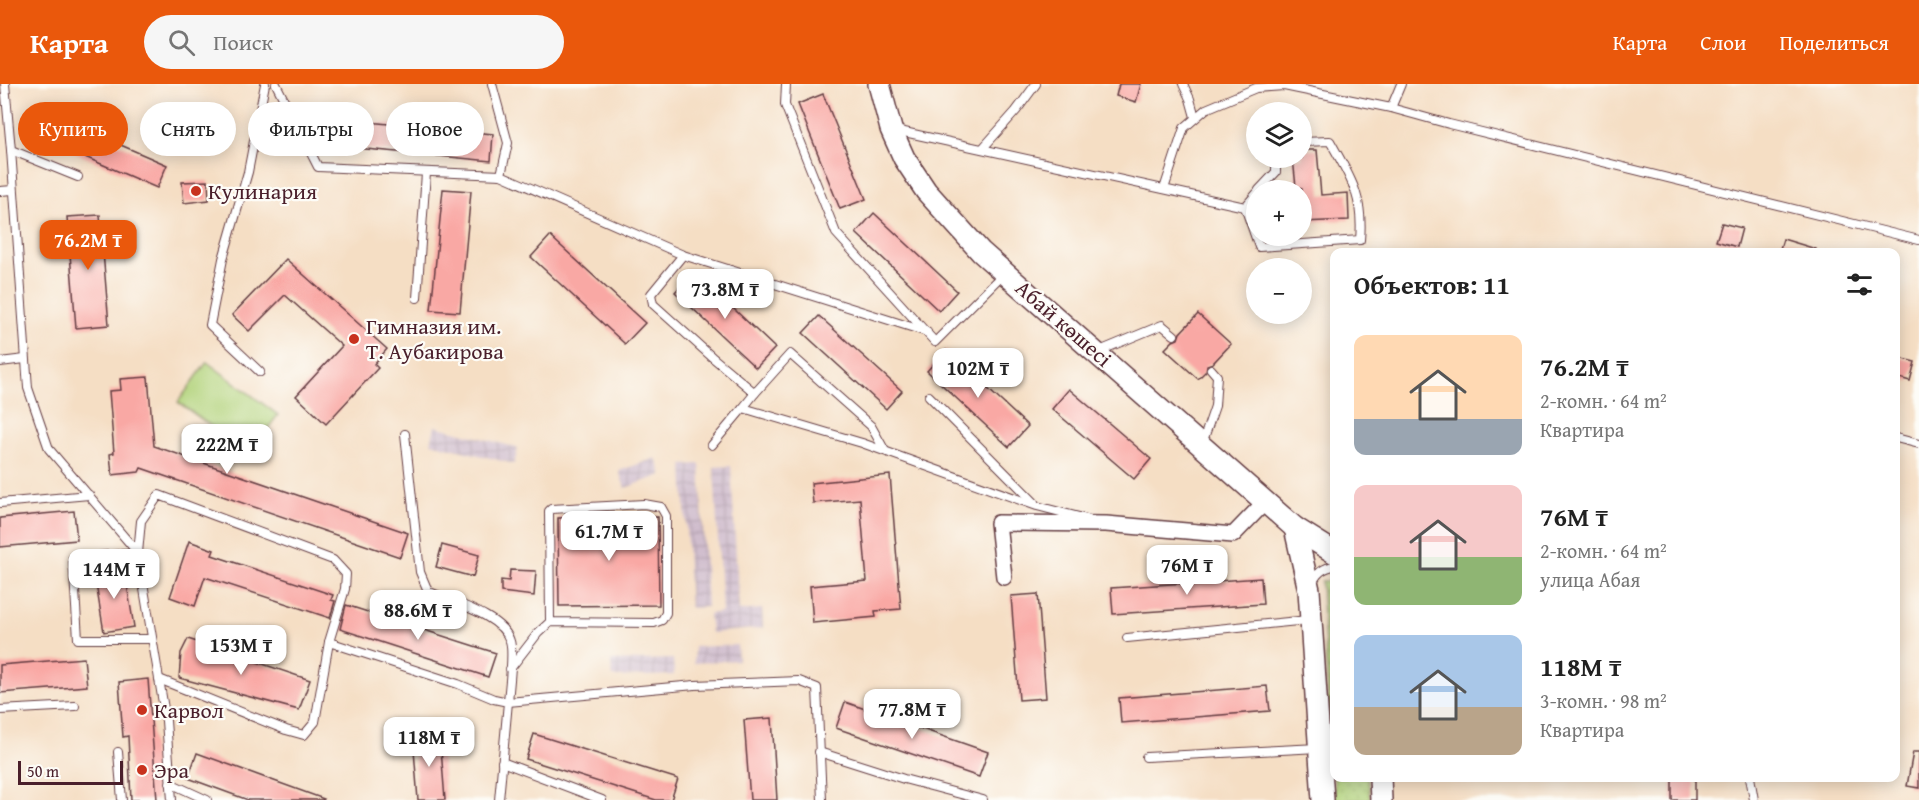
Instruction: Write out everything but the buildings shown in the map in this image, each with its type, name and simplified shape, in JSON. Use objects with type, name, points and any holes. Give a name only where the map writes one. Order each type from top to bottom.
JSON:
[{"type":"street","name":"Абай көшесі","points":[[879,84],[891,129],[904,158],[926,191],[981,252],[1295,528],[1330,550]]},
{"type":"street","points":[[1004,577],[998,523],[1106,524],[1233,535],[1265,502]]},
{"type":"street","points":[[1295,528],[1309,590],[1323,800]]},
{"type":"street","points":[[1380,782],[1382,800]]},
{"type":"lane","points":[[5,84],[28,388],[49,449],[138,553]]},
{"type":"lane","points":[[260,372],[210,325],[223,259],[248,172],[265,84]]},
{"type":"lane","points":[[276,84],[318,167],[501,175],[683,255],[927,332]]},
{"type":"lane","points":[[492,84],[508,143],[501,175]]},
{"type":"lane","points":[[786,84],[785,105],[836,233],[936,342],[1005,272]]},
{"type":"lane","points":[[983,148],[1016,111],[1036,84]]},
{"type":"lane","points":[[1183,84],[1195,117]]},
{"type":"lane","points":[[1391,108],[1401,84]]},
{"type":"lane","points":[[1164,189],[1184,128],[1195,117],[1206,109],[1256,88],[1284,86],[1391,108],[1919,240]]},
{"type":"lane","points":[[891,129],[1245,207],[1259,247],[1360,240],[1362,220],[1355,187],[1330,141],[1312,142]]},
{"type":"lane","points":[[0,139],[9,138]]},
{"type":"lane","points":[[11,150],[78,177]]},
{"type":"lane","points":[[417,298],[426,173]]},
{"type":"lane","points":[[0,191],[13,190]]},
{"type":"lane","points":[[683,255],[651,294],[653,304],[755,393]]},
{"type":"lane","points":[[1096,352],[1162,325],[1174,334]]},
{"type":"lane","points":[[712,445],[790,354],[871,426],[885,451]]},
{"type":"lane","points":[[0,362],[25,359]]},
{"type":"lane","points":[[1201,445],[1215,406],[1217,376],[1211,369]]},
{"type":"lane","points":[[929,396],[1037,506]]},
{"type":"lane","points":[[743,408],[885,451],[1037,506],[1106,524]]},
{"type":"lane","points":[[405,434],[420,572],[428,591],[495,620],[505,630],[511,642],[508,702],[498,800]]},
{"type":"lane","points":[[1900,439],[1919,444]]},
{"type":"lane","points":[[0,503],[89,495]]},
{"type":"lane","points":[[159,679],[286,730],[304,735],[315,722],[329,642],[345,589],[346,574],[333,560],[159,495],[141,521],[138,553],[152,639],[166,721],[172,800]]},
{"type":"lane","points":[[510,669],[538,633],[550,622],[654,623],[662,620],[666,613],[666,516],[661,507],[644,504],[550,509],[550,622]]},
{"type":"lane","points":[[138,553],[73,558],[78,639],[152,639]]},
{"type":"lane","points":[[1309,590],[1315,576],[1330,566]]},
{"type":"lane","points":[[1127,638],[1310,620]]},
{"type":"lane","points":[[329,642],[508,702],[695,685],[799,681],[816,688],[822,800]]},
{"type":"lane","points":[[0,710],[75,706]]},
{"type":"lane","points":[[1146,757],[1320,748]]},
{"type":"lane","points":[[118,752],[122,800]]},
{"type":"lane","points":[[819,752],[904,779],[984,800]]},
{"type":"lane","points":[[502,762],[602,800]]},
{"type":"lane","points":[[1751,782],[1754,800]]},
{"type":"lane","points":[[170,783],[207,800]]},
{"type":"shaded area","points":[[435,426],[518,448],[514,464],[431,443]]},
{"type":"shaded area","points":[[656,458],[662,475],[625,488],[619,471]]},
{"type":"shaded area","points":[[700,464],[707,607],[690,608],[683,465]]},
{"type":"shaded area","points":[[731,466],[739,611],[762,609],[763,628],[711,633],[709,614],[722,612],[714,467]]},
{"type":"shaded area","points":[[737,645],[738,660],[694,663],[694,647]]},
{"type":"shaded area","points":[[673,659],[674,675],[612,677],[611,661]]},
{"type":"green space","points":[[207,362],[278,415],[249,454],[178,402]]},
{"type":"green space","points":[[1321,581],[1330,581],[1330,722]]},
{"type":"green space","points":[[1334,782],[1368,782],[1370,800],[1335,800]]},
{"type":"place","name":"Кулинария","points":[[196,191]]},
{"type":"place","name":"Гимназия им. Т. Аубакирова","points":[[354,339]]},
{"type":"place","name":"Карвол","points":[[142,710]]},
{"type":"place","name":"Эра","points":[[142,770]]}]
